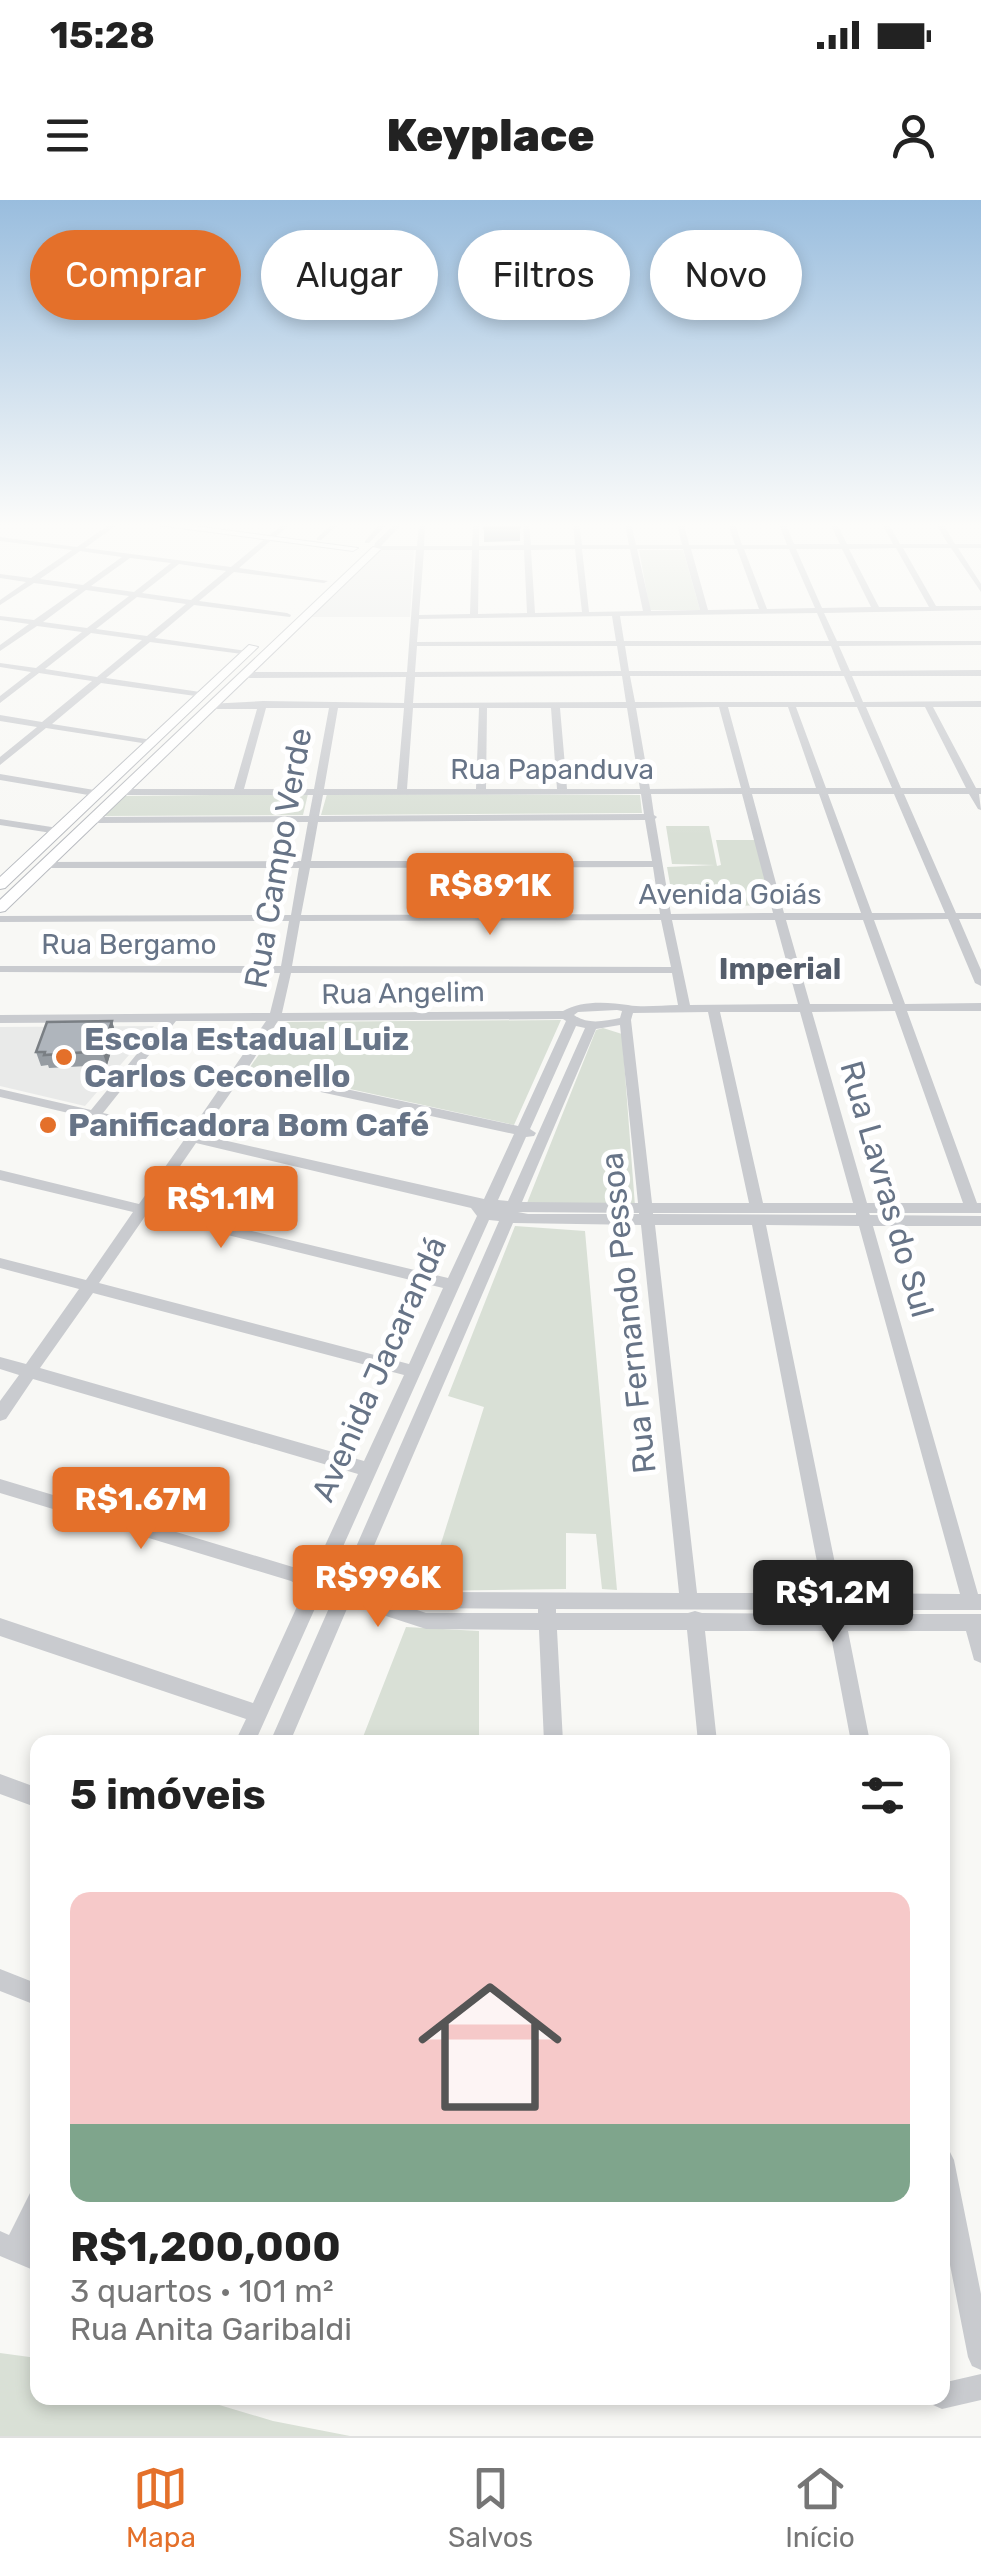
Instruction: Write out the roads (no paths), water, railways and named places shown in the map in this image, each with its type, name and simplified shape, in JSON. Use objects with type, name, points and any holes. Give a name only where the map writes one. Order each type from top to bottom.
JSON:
[{"type":"main road","points":[[0,885],[7,872],[100,794],[273,628]]},
{"type":"main road","points":[[0,913],[290,628]]},
{"type":"main road","points":[[258,643],[274,646]]},
{"type":"main road","points":[[227,671],[244,675]]},
{"type":"main road","points":[[81,811],[84,819],[95,820]]},
{"type":"street","points":[[0,649],[28,628]]},
{"type":"street","points":[[77,628],[247,654]]},
{"type":"street","points":[[0,762],[161,628]]},
{"type":"street","points":[[402,791],[415,628]]},
{"type":"street","points":[[618,628],[666,914],[686,1009]]},
{"type":"street","points":[[827,628],[981,983]]},
{"type":"street","points":[[0,700],[90,630]]},
{"type":"street","points":[[415,644],[981,644]]},
{"type":"street","points":[[0,664],[200,695]]},
{"type":"street","points":[[244,675],[981,673]]},
{"type":"street","points":[[238,793],[263,704]]},
{"type":"street","name":"Rua Campo Verde","points":[[0,1414],[273,1020],[288,969],[334,704]]},
{"type":"street","points":[[481,791],[484,704]]},
{"type":"street","points":[[556,704],[562,792]]},
{"type":"street","name":"Rua Lavras do Sul","points":[[724,704],[778,915],[976,1602]]},
{"type":"street","points":[[0,1093],[487,1209],[519,1213],[978,1218],[791,704]]},
{"type":"street","points":[[211,706],[981,704]]},
{"type":"street","points":[[928,705],[981,806]]},
{"type":"street","points":[[0,718],[152,742]]},
{"type":"street","points":[[0,777],[100,794]]},
{"type":"street","name":"Rua Papanduva","points":[[123,792],[977,792]]},
{"type":"street","points":[[95,820],[652,817]]},
{"type":"street","points":[[0,822],[58,832]]},
{"type":"street","points":[[46,865],[660,864]]},
{"type":"street","name":"Avenida Goiás","points":[[0,913],[981,914]]},
{"type":"street","name":"Rua Bergamo","points":[[0,969],[678,970]]},
{"type":"street","points":[[569,1018],[587,1008],[626,1014]]},
{"type":"street","points":[[569,1018],[592,1025],[626,1014],[686,1009],[981,1008]]},
{"type":"street","points":[[713,1009],[758,1214],[860,1735]]},
{"type":"street","name":"Rua Fernando Pessoa","points":[[626,1014],[707,1735]]},
{"type":"street","name":"Rua Angelim","points":[[0,1019],[569,1018]]},
{"type":"street","name":"Avenida Jacarandá","points":[[248,1735],[522,1131],[569,1018]]},
{"type":"street","points":[[94,1115],[171,1020]]},
{"type":"street","points":[[283,1735],[519,1213],[543,1136],[592,1025]]},
{"type":"street","points":[[240,1070],[543,1136]]},
{"type":"street","points":[[0,1176],[452,1285]]},
{"type":"street","points":[[0,1263],[413,1371]]},
{"type":"street","points":[[0,1363],[369,1470]]},
{"type":"street","points":[[0,1486],[348,1587],[426,1620],[547,1609],[692,1610],[837,1621],[977,1624],[981,1654]]},
{"type":"street","points":[[692,1610],[833,1600],[976,1602]]},
{"type":"street","points":[[547,1609],[554,1735]]},
{"type":"street","points":[[0,1628],[258,1714]]},
{"type":"street","points":[[0,1784],[30,1795]]},
{"type":"street","points":[[0,1980],[30,1991]]},
{"type":"street","points":[[950,2200],[981,2356]]},
{"type":"street","points":[[18,2251],[30,2221]]},
{"type":"street","points":[[950,2394],[981,2387]]},
{"type":"place","name":"Escola Estadual Luiz Carlos Ceconello","points":[[64,1057]]},
{"type":"place","name":"Panificadora Bom Café","points":[[48,1125]]},
{"type":"district","name":"Imperial","points":[[780,969]]}]
